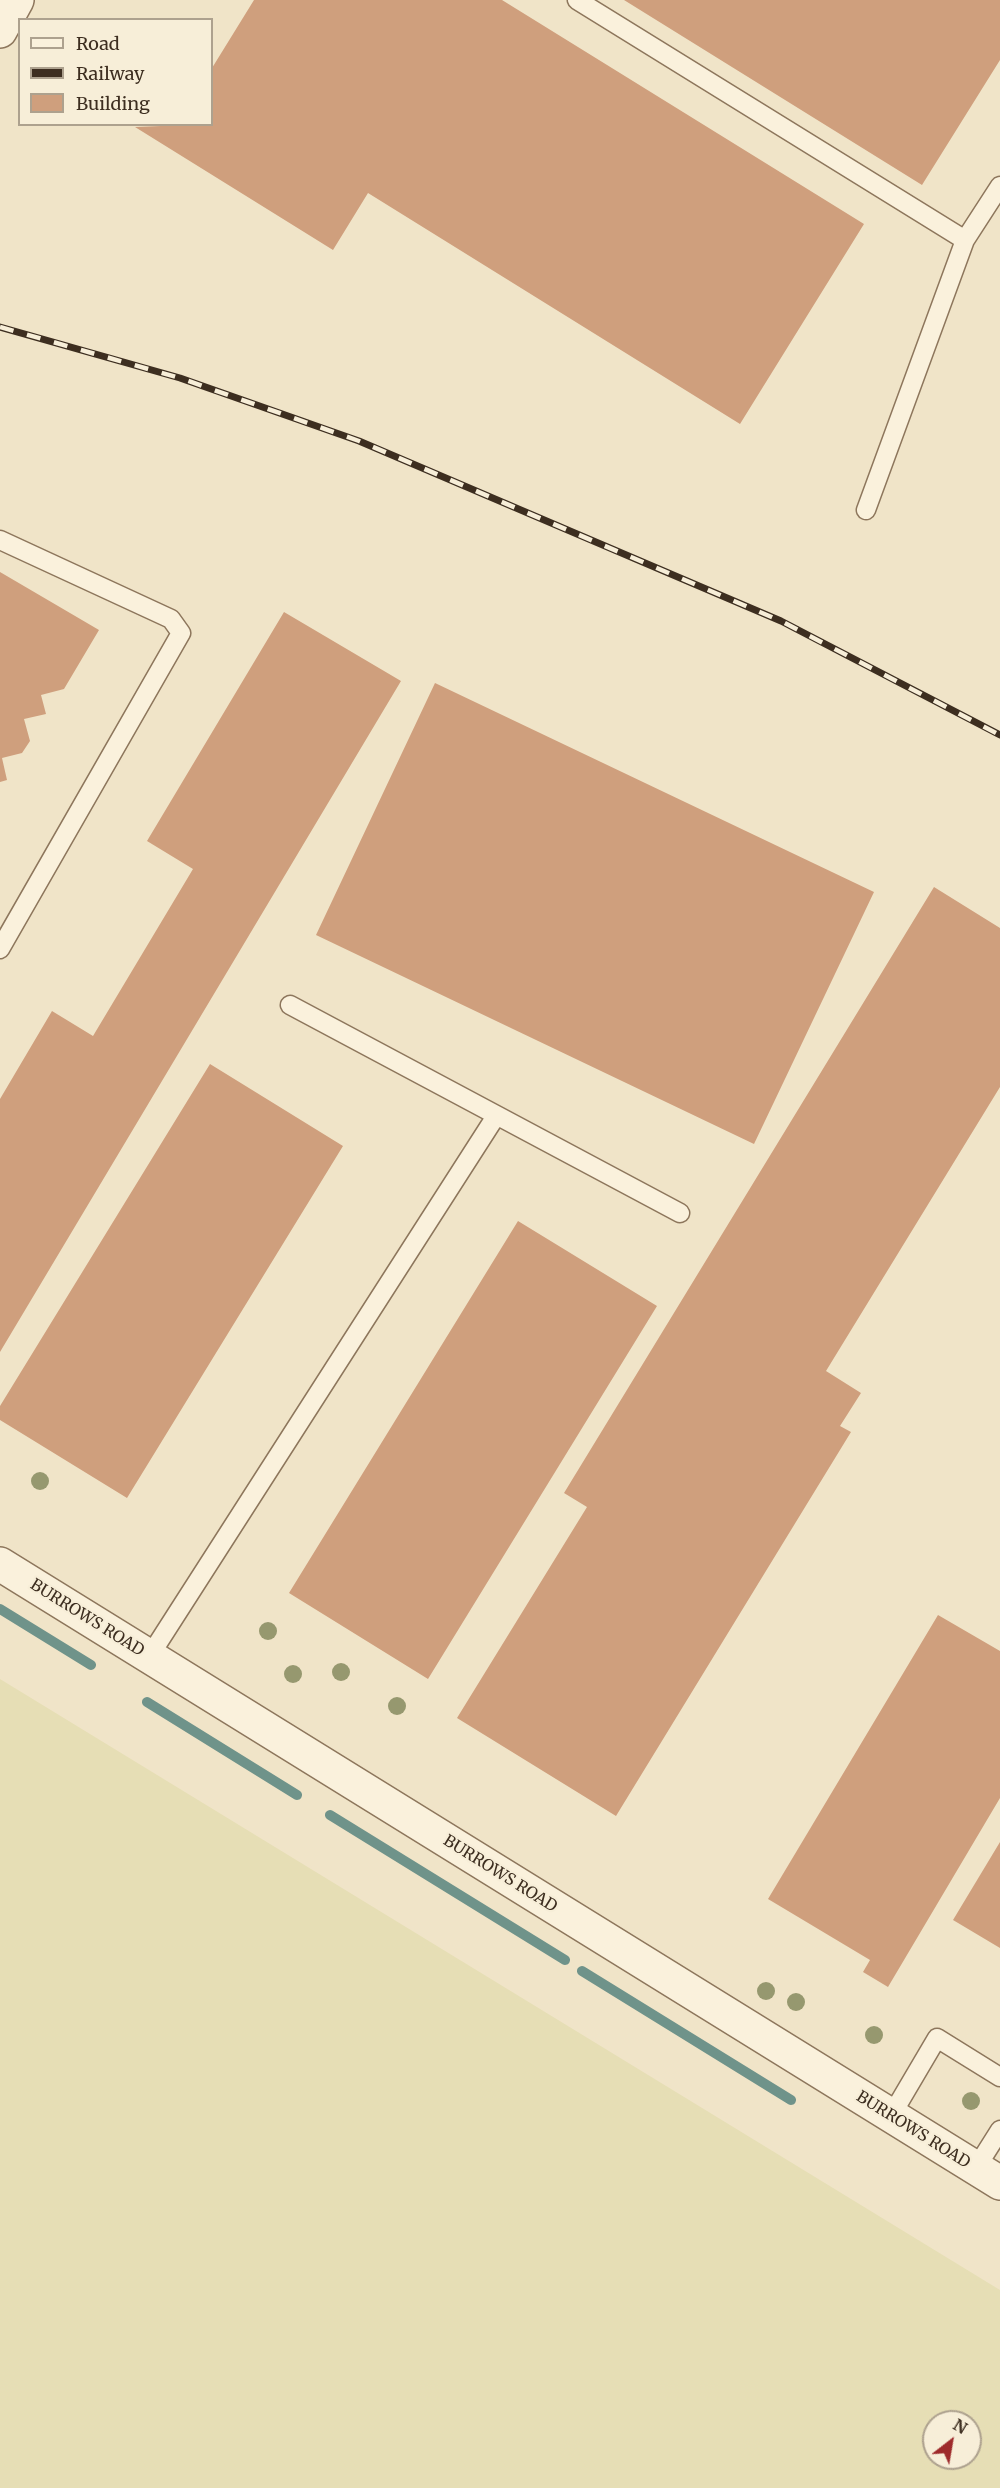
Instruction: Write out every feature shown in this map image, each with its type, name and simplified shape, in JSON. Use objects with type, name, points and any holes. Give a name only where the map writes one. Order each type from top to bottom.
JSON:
[{"type":"street","points":[[0,31],[17,0]]},
{"type":"street","name":"BURROWS ROAD","points":[[0,1564],[988,2176]]},
{"type":"lane","points":[[577,0],[965,240]]},
{"type":"lane","points":[[866,510],[965,240],[1000,186]]},
{"type":"lane","points":[[0,540],[171,619],[181,633],[0,949]]},
{"type":"lane","points":[[290,1005],[680,1213]]},
{"type":"lane","points":[[149,1657],[496,1116]]},
{"type":"lane","points":[[891,2116],[937,2038],[1000,2077]]},
{"type":"lane","points":[[988,2176],[1000,2130]]},
{"type":"shaded area","points":[[0,1679],[1000,2290],[1000,2488],[0,2488]]},
{"type":"building","points":[[254,0],[502,0],[864,224],[740,424],[368,193],[333,250],[135,127],[213,126],[213,66]]},
{"type":"building","points":[[624,0],[1000,0],[1000,60],[922,185]]},
{"type":"building","points":[[0,572],[99,630],[64,689],[41,695],[46,714],[24,719],[30,741],[22,753],[2,758],[7,780],[0,782]]},
{"type":"building","points":[[284,612],[401,681],[0,1352],[0,1099],[52,1011],[93,1036],[193,869],[147,841]]},
{"type":"building","points":[[435,683],[874,892],[754,1144],[316,935]]},
{"type":"building","points":[[934,887],[1000,928],[1000,1087],[826,1371],[861,1393],[840,1426],[851,1432],[616,1816],[457,1718],[587,1507],[564,1493]]},
{"type":"building","points":[[210,1064],[343,1146],[127,1498],[0,1420],[0,1406]]},
{"type":"building","points":[[518,1221],[657,1306],[428,1679],[289,1593]]},
{"type":"building","points":[[938,1615],[1000,1651],[1000,1798],[888,1987],[863,1972],[870,1960],[768,1899]]},
{"type":"building","points":[[1000,1842],[1000,1948],[953,1920]]},
{"type":"waterway","points":[[0,1609],[91,1665]]},
{"type":"waterway","points":[[147,1702],[297,1795]]},
{"type":"waterway","points":[[330,1815],[565,1960]]},
{"type":"waterway","points":[[582,1971],[791,2100]]},
{"type":"railway","points":[[0,327],[180,378],[359,441],[781,621],[1000,735]]}]
